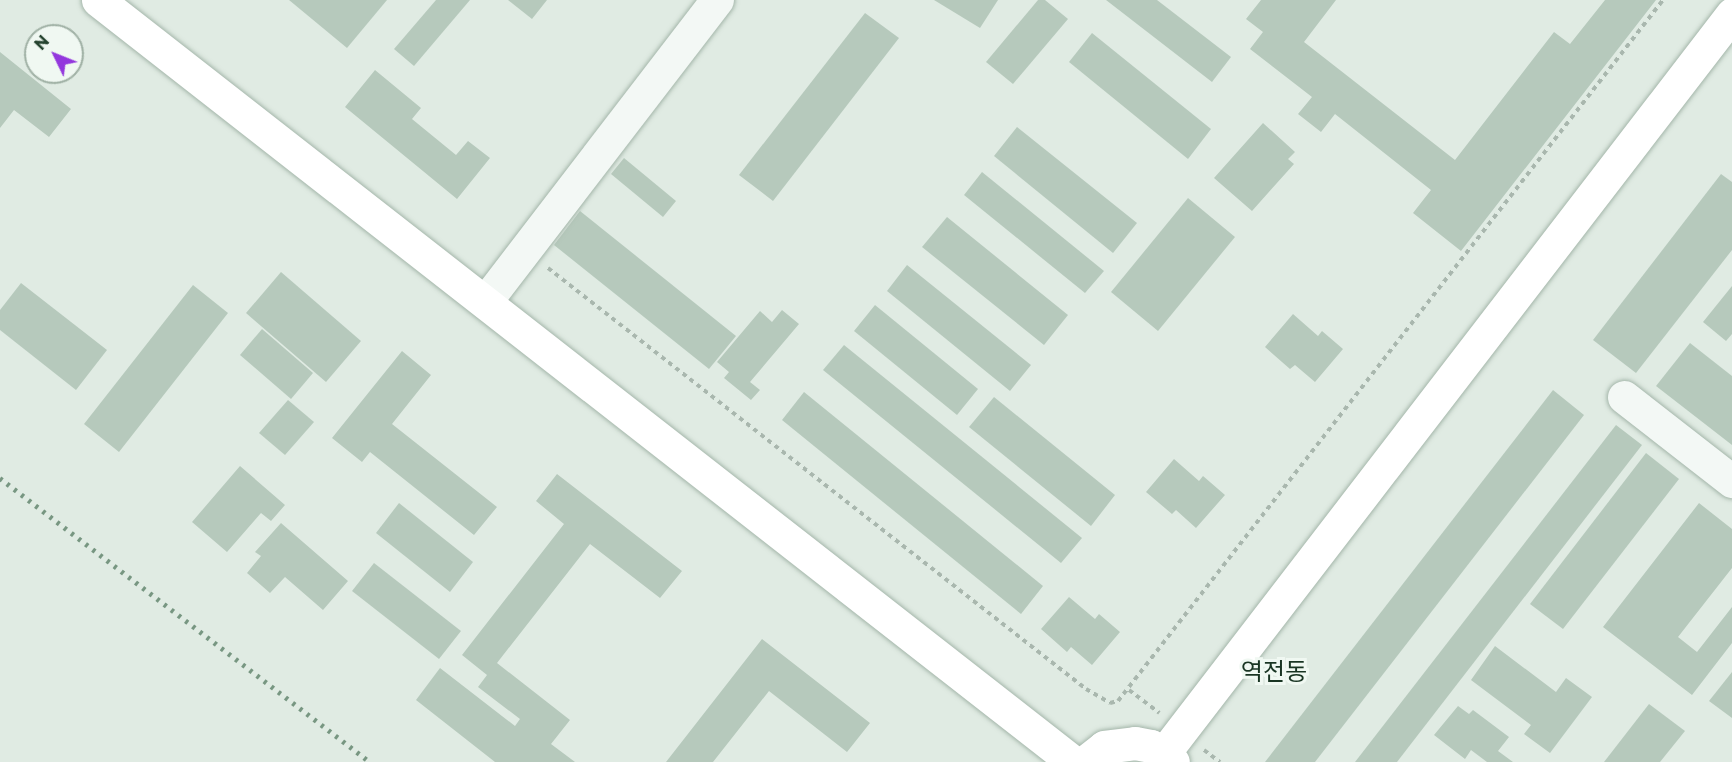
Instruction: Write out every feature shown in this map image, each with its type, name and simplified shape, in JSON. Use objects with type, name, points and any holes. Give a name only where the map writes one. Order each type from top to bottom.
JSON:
[{"type":"main road","points":[[98,0],[1073,762]]},
{"type":"main road","points":[[1084,762],[1104,747],[1119,743],[1151,746],[1169,758],[1732,14]]},
{"type":"street","points":[[485,302],[717,0]]},
{"type":"street","points":[[1624,397],[1732,481]]},
{"type":"path","points":[[525,250],[1076,682],[1110,703],[1129,690],[1663,0]]},
{"type":"building","points":[[289,0],[387,0],[347,48]]},
{"type":"building","points":[[436,0],[470,0],[414,66],[394,49]]},
{"type":"building","points":[[508,0],[547,0],[532,19]]},
{"type":"building","points":[[934,0],[998,0],[980,28]]},
{"type":"building","points":[[1038,0],[1045,0],[1068,19],[1013,84],[986,62]]},
{"type":"building","points":[[1106,0],[1157,0],[1231,57],[1212,82]]},
{"type":"building","points":[[1261,0],[1336,0],[1304,42],[1455,160],[1554,32],[1570,44],[1605,0],[1656,0],[1461,251],[1413,213],[1431,190],[1335,114],[1321,132],[1298,114],[1312,97],[1250,49],[1263,32],[1246,19]]},
{"type":"building","points":[[865,13],[899,38],[773,201],[739,175]]},
{"type":"building","points":[[1092,33],[1211,129],[1188,159],[1069,62]]},
{"type":"building","points":[[0,52],[24,71],[24,84],[40,84],[71,109],[49,137],[14,110],[0,128]]},
{"type":"building","points":[[375,70],[421,108],[412,119],[456,155],[468,141],[490,158],[457,199],[345,107]]},
{"type":"building","points":[[1263,123],[1295,152],[1288,159],[1294,164],[1252,211],[1214,178]]},
{"type":"building","points":[[1017,127],[1137,223],[1113,253],[994,156]]},
{"type":"building","points":[[624,158],[676,201],[663,217],[611,174]]},
{"type":"building","points":[[982,172],[1104,271],[1085,293],[964,195]]},
{"type":"building","points":[[1721,174],[1732,182],[1732,250],[1636,373],[1593,340]]},
{"type":"building","points":[[1188,198],[1235,237],[1158,331],[1111,292]]},
{"type":"building","points":[[580,211],[736,336],[709,369],[554,245]]},
{"type":"building","points":[[947,217],[1068,315],[1044,345],[922,247]]},
{"type":"building","points":[[907,265],[1031,365],[1010,391],[887,291]]},
{"type":"building","points":[[281,272],[361,341],[326,382],[246,313]]},
{"type":"building","points":[[21,283],[107,350],[76,390],[0,330],[0,310]]},
{"type":"building","points":[[193,285],[228,313],[119,452],[84,424]]},
{"type":"building","points":[[1732,286],[1732,334],[1726,341],[1703,322]]},
{"type":"building","points":[[875,305],[978,389],[957,415],[854,331]]},
{"type":"building","points":[[782,310],[799,324],[750,382],[760,390],[751,400],[724,378],[729,372],[717,362],[760,311],[772,322]]},
{"type":"building","points":[[1293,314],[1318,336],[1322,331],[1343,349],[1315,382],[1295,365],[1290,369],[1265,347]]},
{"type":"building","points":[[262,329],[313,373],[291,399],[240,355]]},
{"type":"building","points":[[1690,343],[1732,376],[1732,445],[1656,386]]},
{"type":"building","points":[[844,345],[1082,538],[1061,563],[823,370]]},
{"type":"building","points":[[402,351],[431,375],[392,424],[497,507],[474,535],[370,452],[362,462],[332,438]]},
{"type":"building","points":[[1553,390],[1584,415],[1315,762],[1265,762]]},
{"type":"building","points":[[804,392],[1043,586],[1021,614],[782,420]]},
{"type":"building","points":[[994,397],[1115,495],[1091,526],[969,427]]},
{"type":"building","points":[[288,400],[314,422],[285,455],[259,433]]},
{"type":"building","points":[[1616,425],[1642,445],[1397,762],[1355,762]]},
{"type":"building","points":[[1646,453],[1679,479],[1563,629],[1530,604]]},
{"type":"building","points":[[1174,459],[1199,481],[1203,476],[1225,495],[1196,528],[1176,510],[1172,514],[1146,492]]},
{"type":"building","points":[[240,466],[285,505],[271,521],[261,513],[227,552],[192,522]]},
{"type":"building","points":[[557,474],[682,571],[660,598],[590,544],[497,663],[570,720],[551,744],[575,762],[495,762],[416,700],[440,668],[515,726],[520,719],[478,687],[487,675],[462,655],[564,524],[536,501]]},
{"type":"building","points":[[399,503],[473,562],[450,592],[376,533]]},
{"type":"building","points":[[1699,503],[1732,529],[1732,568],[1678,637],[1697,652],[1732,607],[1732,643],[1692,695],[1603,627]]},
{"type":"building","points":[[281,523],[348,581],[323,610],[285,577],[270,593],[247,573],[261,556],[255,552]]},
{"type":"building","points":[[374,563],[461,631],[439,659],[352,591]]},
{"type":"building","points":[[1069,597],[1095,619],[1099,614],[1120,632],[1092,665],[1071,647],[1067,652],[1041,629]]},
{"type":"building","points":[[762,639],[870,723],[847,752],[769,691],[713,762],[666,762]]},
{"type":"building","points":[[1495,646],[1556,692],[1566,678],[1592,697],[1550,753],[1524,734],[1531,725],[1471,680]]},
{"type":"building","points":[[1732,672],[1732,718],[1709,701]]},
{"type":"building","points":[[1649,704],[1685,731],[1660,762],[1604,762]]},
{"type":"building","points":[[1458,706],[1469,714],[1473,710],[1509,737],[1498,751],[1513,762],[1487,762],[1471,750],[1465,759],[1434,735]]},
{"type":"railway","points":[[0,478],[370,762]]},
{"type":"district","name":"역전동","points":[[1274,672]]}]
